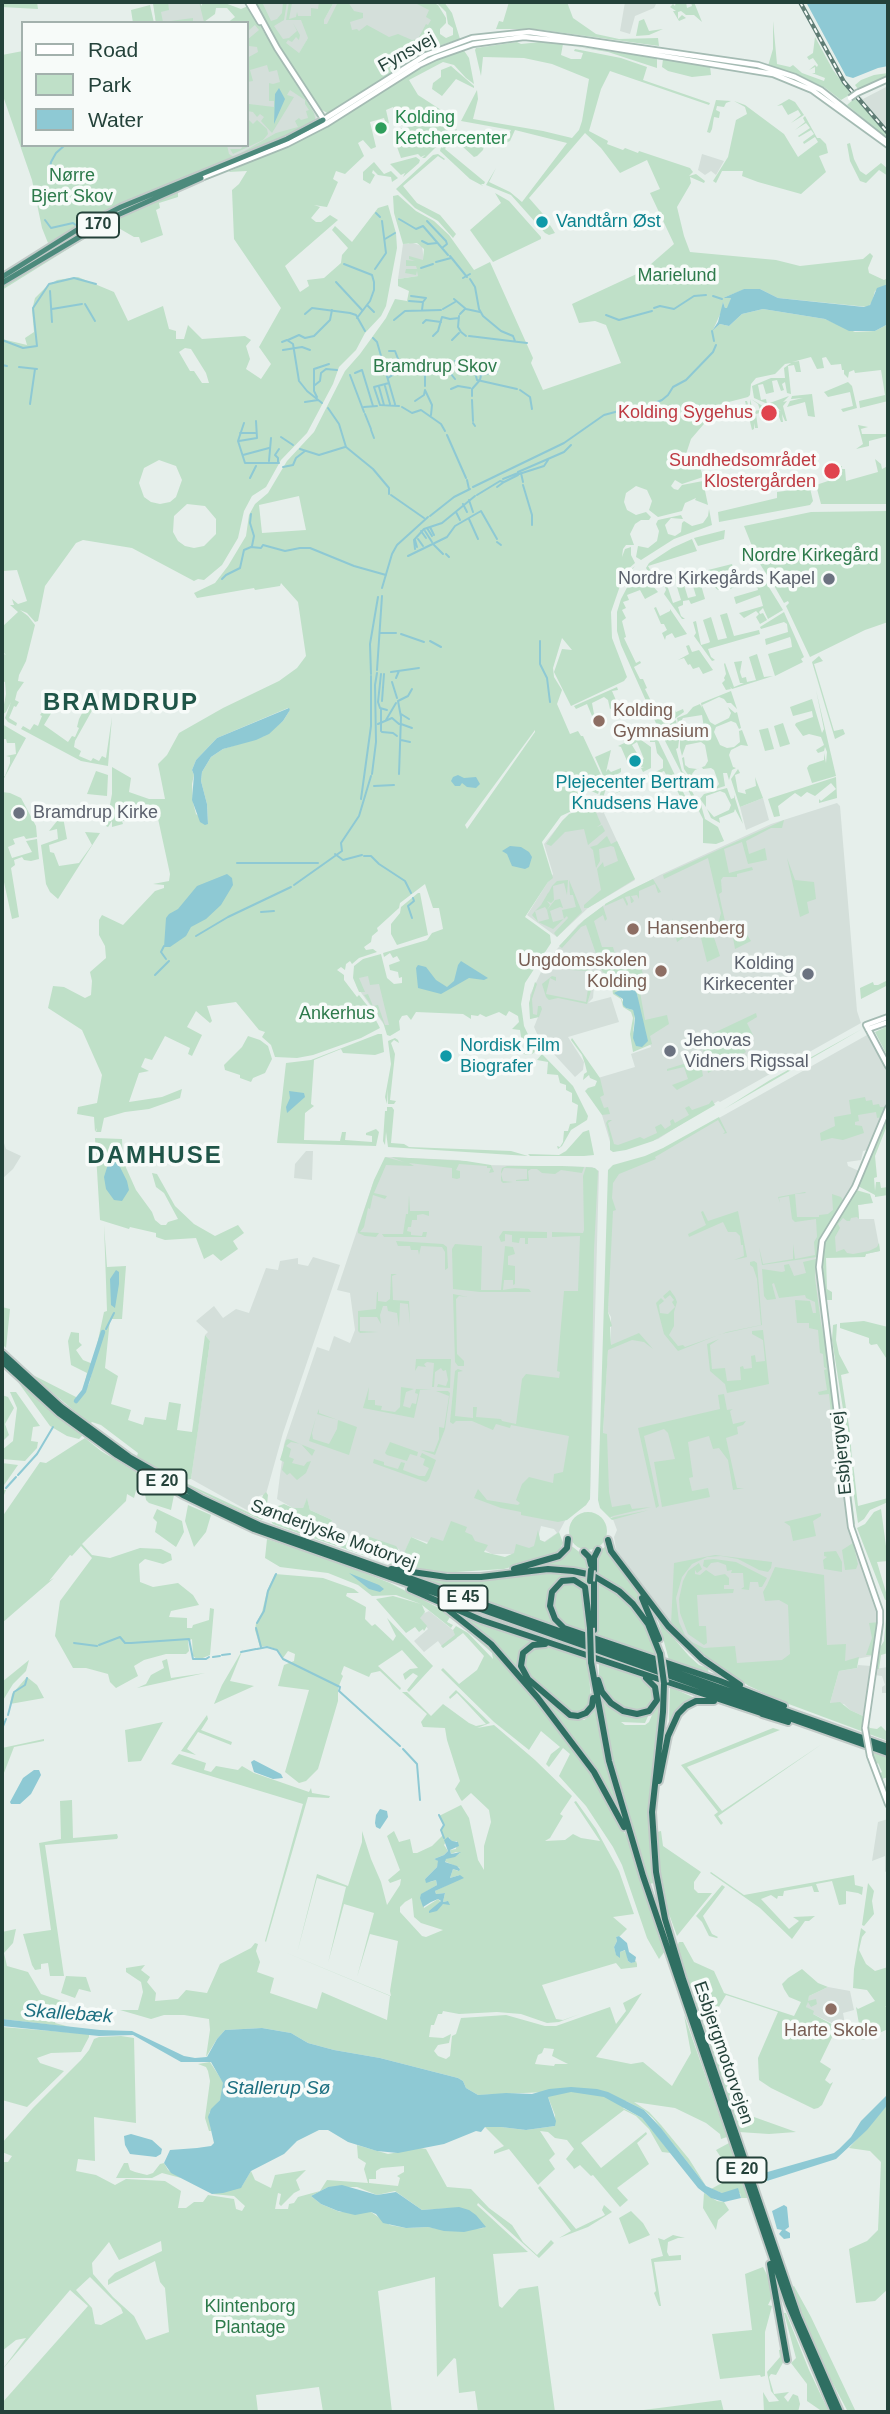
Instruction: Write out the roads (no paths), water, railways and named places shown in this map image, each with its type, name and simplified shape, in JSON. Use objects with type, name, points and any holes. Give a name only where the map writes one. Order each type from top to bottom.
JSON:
[{"type":"highway","name":"Fynsvej","points":[[2,277],[121,207],[324,122]]},
{"type":"highway","name":"Fynsvej","points":[[2,284],[113,217],[201,178]]},
{"type":"highway","name":"Sønderjyske Motorvej","points":[[2,1353],[61,1407],[108,1443],[203,1499],[259,1525],[888,1747]]},
{"type":"highway","name":"Sønderjyske Motorvej","points":[[2,1361],[83,1432],[164,1484],[254,1528],[888,1753]]},
{"type":"highway","points":[[641,1591],[611,1551],[610,1539],[614,1552],[662,1620],[690,1649],[724,1675],[767,1699]]},
{"type":"highway","points":[[431,1575],[481,1574],[538,1563],[562,1553],[567,1548],[566,1541]]},
{"type":"highway","points":[[591,1627],[592,1570],[598,1550]]},
{"type":"highway","points":[[584,1552],[590,1560],[592,1570]]},
{"type":"highway","name":"E 20","points":[[342,1554],[393,1569],[431,1575],[481,1577],[548,1569],[573,1571],[592,1575],[619,1591],[633,1604],[648,1624],[661,1654],[664,1687],[653,1792],[654,1856]]},
{"type":"highway","name":"E 20","points":[[345,1562],[415,1591],[450,1611],[481,1634],[573,1742],[607,1794],[627,1834],[643,1876]]},
{"type":"highway","points":[[628,1572],[650,1613],[661,1654]]},
{"type":"highway","points":[[622,1667],[648,1679],[655,1686],[657,1700],[647,1712],[628,1713],[611,1703],[600,1688],[595,1663],[591,1627],[585,1587],[574,1580],[562,1581],[554,1590],[550,1605],[554,1618],[566,1629],[767,1699],[838,1729]]},
{"type":"highway","points":[[415,1591],[481,1620],[595,1663]]},
{"type":"highway","points":[[595,1663],[592,1706],[582,1715],[574,1716],[558,1706],[528,1679],[521,1662],[526,1650],[538,1644],[595,1663],[622,1667],[880,1750]]},
{"type":"highway","name":"E 20","points":[[595,1663],[609,1761],[643,1876]]},
{"type":"highway","points":[[654,1856],[659,1776],[668,1736],[678,1714],[691,1703],[707,1699],[764,1714]]},
{"type":"highway","name":"Esbjergmotorvejen","points":[[654,1856],[660,1897],[683,1979],[788,2287],[810,2347],[839,2412]]},
{"type":"highway","name":"Esbjergmotorvejen","points":[[643,1876],[803,2343],[834,2412]]},
{"type":"highway","points":[[759,2218],[774,2278],[787,2360]]},
{"type":"highway","points":[[788,2287],[828,2381],[845,2412]]},
{"type":"main road","points":[[250,2],[324,122]]},
{"type":"main road","name":"Fynsvej","points":[[201,178],[287,144],[426,55],[472,38],[515,33],[601,41],[758,65],[810,84],[888,144]]},
{"type":"main road","points":[[840,106],[865,88],[888,79]]},
{"type":"main road","points":[[886,1019],[867,1027],[888,1066]]},
{"type":"main road","name":"Esbjergvej","points":[[888,1108],[855,1187],[822,1241],[819,1267],[851,1527],[880,1612],[865,1728],[870,1756],[888,1804]]},
{"type":"water","points":[[806,2],[888,2],[888,66],[853,78],[846,76]]},
{"type":"water","points":[[279,88],[285,99],[274,124],[275,94]]},
{"type":"water","points":[[888,284],[888,324],[875,331],[849,331],[825,319],[763,309],[742,314],[729,326],[720,324],[712,331],[718,322],[723,302],[727,308],[731,298],[723,298],[744,289],[760,289],[778,298],[864,307],[870,305],[877,288]]},
{"type":"water","points":[[289,708],[283,721],[269,734],[223,749],[211,757],[202,772],[201,781],[207,804],[208,824],[200,822],[192,800],[192,770],[196,760],[217,738]]},
{"type":"water","points":[[458,775],[464,778],[476,777],[480,784],[476,788],[462,783],[455,786],[451,781]]},
{"type":"water","points":[[510,846],[521,847],[529,852],[532,857],[529,867],[525,869],[512,866],[507,854],[502,851]]},
{"type":"water","points":[[227,874],[232,878],[233,885],[221,905],[206,919],[191,927],[186,936],[170,947],[164,947],[166,918],[169,914],[178,909],[197,886]]},
{"type":"water","points":[[461,961],[488,978],[469,978],[441,994],[418,988],[418,965],[426,967],[436,980],[447,987],[454,981]]},
{"type":"water","points":[[624,988],[634,989],[637,994],[648,1041],[642,1047],[636,1046],[633,1038],[633,1010],[626,1008],[623,999],[614,993]]},
{"type":"water","points":[[289,1091],[304,1093],[305,1097],[287,1113],[286,1107],[290,1098]]},
{"type":"water","points":[[109,1161],[114,1161],[120,1167],[127,1181],[129,1190],[122,1201],[114,1200],[106,1189],[104,1177]]},
{"type":"water","points":[[116,1270],[119,1272],[119,1284],[115,1308],[111,1305],[110,1279]]},
{"type":"water","points":[[349,1573],[384,1589],[380,1592],[369,1589]]},
{"type":"water","points":[[254,1760],[281,1774],[283,1778],[273,1779],[254,1772],[251,1762]]},
{"type":"water","points":[[34,1770],[39,1770],[41,1775],[31,1794],[20,1804],[11,1804],[23,1778]]},
{"type":"water","points":[[380,1809],[387,1811],[388,1817],[380,1829],[375,1823]]},
{"type":"water","points":[[448,1837],[458,1842],[459,1846],[450,1850],[451,1854],[461,1852],[446,1859],[445,1862],[460,1869],[453,1869],[450,1878],[460,1875],[464,1878],[435,1891],[436,1894],[445,1893],[443,1902],[448,1901],[450,1905],[443,1904],[437,1911],[429,1913],[441,1901],[438,1899],[423,1907],[421,1894],[437,1885],[436,1880],[426,1883],[425,1879],[437,1867],[438,1861],[434,1859],[448,1851],[444,1840]]},
{"type":"water","points":[[619,1936],[627,1943],[629,1952],[636,1957],[635,1962],[628,1961],[625,1950],[620,1952],[620,1958],[616,1955],[614,1947],[616,1937]]},
{"type":"water","name":"Stallerup Sø","points":[[2,2019],[132,2031],[184,2056],[195,2058],[207,2057],[225,2030],[262,2028],[291,2033],[308,2043],[334,2050],[380,2058],[458,2078],[466,2088],[478,2095],[532,2094],[571,2087],[597,2089],[644,2110],[706,2186],[722,2193],[738,2188],[741,2198],[724,2202],[711,2198],[698,2188],[642,2118],[604,2097],[571,2092],[548,2097],[556,2121],[555,2126],[526,2130],[485,2127],[481,2132],[476,2131],[444,2144],[398,2153],[377,2151],[348,2142],[328,2130],[319,2130],[297,2141],[284,2154],[251,2171],[241,2188],[212,2194],[171,2173],[164,2163],[170,2150],[211,2146],[214,2143],[208,2117],[211,2109],[220,2100],[223,2083],[211,2062],[181,2062],[133,2035],[99,2036],[2,2026]]},
{"type":"water","points":[[888,2094],[885,2108],[867,2130],[836,2159],[767,2181],[764,2173],[834,2153]]},
{"type":"water","points":[[131,2134],[152,2140],[162,2149],[161,2154],[156,2157],[130,2154],[124,2136]]},
{"type":"water","points":[[342,2185],[377,2195],[396,2192],[422,2210],[459,2207],[476,2215],[486,2227],[464,2232],[428,2227],[406,2228],[383,2223],[371,2212],[355,2215],[338,2211],[321,2204],[311,2196],[328,2187]]},
{"type":"water","points":[[784,2205],[787,2207],[789,2227],[785,2230],[790,2233],[790,2238],[784,2239],[779,2234],[782,2230],[777,2229],[772,2211]]},
{"type":"waterway","points":[[50,169],[56,153],[63,147]]},
{"type":"waterway","points":[[376,213],[380,217]]},
{"type":"waterway","points":[[399,219],[416,229],[423,226],[448,255]]},
{"type":"waterway","points":[[45,220],[51,228],[73,223],[77,226]]},
{"type":"waterway","points":[[375,269],[386,253],[382,221]]},
{"type":"waterway","points":[[427,221],[446,241],[447,244],[442,248]]},
{"type":"waterway","points":[[385,239],[395,233]]},
{"type":"waterway","points":[[422,241],[428,244],[437,243]]},
{"type":"waterway","points":[[450,256],[467,277]]},
{"type":"waterway","points":[[436,262],[451,258]]},
{"type":"waterway","points":[[344,264],[372,275],[374,282],[370,301],[357,318]]},
{"type":"waterway","points":[[421,268],[433,264]]},
{"type":"waterway","points":[[463,278],[470,274]]},
{"type":"waterway","points":[[2,340],[23,348],[37,346],[33,308],[49,284],[74,278],[96,284]]},
{"type":"waterway","points":[[470,279],[483,316],[501,331],[513,336],[515,341]]},
{"type":"waterway","points":[[336,282],[362,310]]},
{"type":"waterway","points":[[50,291],[52,322]]},
{"type":"waterway","points":[[654,308],[660,306],[674,309],[694,296],[706,295]]},
{"type":"waterway","points":[[411,296],[426,298],[422,310]]},
{"type":"waterway","points":[[713,296],[722,299]]},
{"type":"waterway","points":[[454,299],[466,309],[480,312]]},
{"type":"waterway","points":[[409,301],[422,302]]},
{"type":"waterway","points":[[443,309],[455,302]]},
{"type":"waterway","points":[[52,309],[82,304]]},
{"type":"waterway","points":[[85,304],[95,321]]},
{"type":"waterway","points":[[367,305],[374,312]]},
{"type":"waterway","points":[[305,314],[312,308],[350,313],[356,315],[365,331]]},
{"type":"waterway","points":[[460,314],[465,309]]},
{"type":"waterway","points":[[288,340],[299,335],[305,338],[314,336],[330,320],[332,310]]},
{"type":"waterway","points":[[394,320],[405,311],[441,310]]},
{"type":"waterway","points":[[606,315],[619,320],[652,311]]},
{"type":"waterway","points":[[459,316],[458,327],[466,336]]},
{"type":"waterway","points":[[433,336],[438,331],[442,317],[459,318]]},
{"type":"waterway","points":[[423,323],[426,320],[441,322]]},
{"type":"waterway","points":[[712,331],[714,341]]},
{"type":"waterway","points":[[452,340],[459,333]]},
{"type":"waterway","points":[[469,336],[527,343]]},
{"type":"waterway","points":[[373,338],[377,342],[395,404]]},
{"type":"waterway","points":[[282,342],[287,340],[293,344],[299,381],[322,403]]},
{"type":"waterway","points":[[650,405],[662,400],[673,387],[686,380],[713,352],[716,345]]},
{"type":"waterway","points":[[283,350],[302,347],[310,350]]},
{"type":"waterway","points":[[388,378],[402,369],[395,351],[389,351]]},
{"type":"waterway","points":[[455,361],[472,361],[474,369]]},
{"type":"waterway","points":[[317,397],[314,391],[314,369],[329,364]]},
{"type":"waterway","points":[[2,365],[7,366]]},
{"type":"waterway","points":[[19,367],[37,369]]},
{"type":"waterway","points":[[30,404],[35,369]]},
{"type":"waterway","points":[[315,385],[326,369],[337,370]]},
{"type":"waterway","points":[[420,369],[425,375],[425,386]]},
{"type":"waterway","points":[[355,373],[362,370],[373,406]]},
{"type":"waterway","points":[[472,396],[472,389],[481,375],[497,371]]},
{"type":"waterway","points":[[416,372],[425,375]]},
{"type":"waterway","points":[[475,372],[477,380],[517,389]]},
{"type":"waterway","points":[[446,373],[455,379]]},
{"type":"waterway","points":[[350,375],[364,412]]},
{"type":"waterway","points":[[380,405],[374,387],[389,383]]},
{"type":"waterway","points":[[385,386],[390,404]]},
{"type":"waterway","points":[[451,389],[458,386],[470,388]]},
{"type":"waterway","points":[[379,387],[384,405]]},
{"type":"waterway","points":[[415,401],[424,395],[425,390],[432,405],[431,415]]},
{"type":"waterway","points":[[520,390],[530,397],[532,409]]},
{"type":"waterway","points":[[305,402],[318,400]]},
{"type":"waterway","points":[[472,400],[473,421]]},
{"type":"waterway","points":[[473,487],[564,443],[604,415],[645,404]]},
{"type":"waterway","points":[[380,405],[399,406]]},
{"type":"waterway","points":[[364,407],[377,406]]},
{"type":"waterway","points":[[402,407],[412,413],[421,410],[441,424],[445,431]]},
{"type":"waterway","points":[[328,408],[339,424],[346,447],[373,469],[389,488],[389,494]]},
{"type":"waterway","points":[[365,414],[371,429]]},
{"type":"waterway","points":[[239,441],[257,438],[256,421]]},
{"type":"waterway","points":[[244,423],[238,441],[245,463],[279,463]]},
{"type":"waterway","points":[[371,430],[374,438]]},
{"type":"waterway","points":[[240,433],[255,433]]},
{"type":"waterway","points":[[447,435],[466,478]]},
{"type":"waterway","points":[[281,437],[293,445]]},
{"type":"waterway","points":[[269,461],[271,438]]},
{"type":"waterway","points":[[477,495],[500,481],[504,482],[518,475],[518,472],[564,452],[571,445]]},
{"type":"waterway","points":[[300,449],[319,455],[345,447]]},
{"type":"waterway","points":[[243,455],[269,448]]},
{"type":"waterway","points":[[278,462],[275,455],[279,449]]},
{"type":"waterway","points":[[283,467],[293,465],[296,458],[305,451]]},
{"type":"waterway","points":[[519,474],[544,466],[548,460]]},
{"type":"waterway","points":[[250,478],[256,466]]},
{"type":"waterway","points":[[503,479],[518,473]]},
{"type":"waterway","points":[[521,473],[523,482]]},
{"type":"waterway","points":[[467,480],[469,489]]},
{"type":"waterway","points":[[497,487],[504,482]]},
{"type":"waterway","points":[[523,485],[532,515],[532,525]]},
{"type":"waterway","points":[[430,516],[454,497],[470,489]]},
{"type":"waterway","points":[[391,495],[424,518]]},
{"type":"waterway","points":[[415,549],[414,540],[424,529],[442,523],[475,496]]},
{"type":"waterway","points":[[469,500],[473,512]]},
{"type":"waterway","points":[[463,504],[467,512]]},
{"type":"waterway","points":[[408,556],[447,537],[455,526],[481,511],[497,539]]},
{"type":"waterway","points":[[456,512],[460,520]]},
{"type":"waterway","points":[[251,514],[250,523],[254,536],[252,546]]},
{"type":"waterway","points":[[382,588],[397,545],[428,517]]},
{"type":"waterway","points":[[469,519],[478,539]]},
{"type":"waterway","points":[[430,527],[434,535]]},
{"type":"waterway","points":[[427,528],[432,536]]},
{"type":"waterway","points":[[421,531],[426,538]]},
{"type":"waterway","points":[[425,531],[432,542]]},
{"type":"waterway","points":[[418,539],[423,546]]},
{"type":"waterway","points":[[415,540],[417,547]]},
{"type":"waterway","points":[[497,542],[501,545]]},
{"type":"waterway","points":[[222,579],[240,568],[244,550],[251,547],[261,548],[263,545],[285,551],[310,548],[354,566],[386,575]]},
{"type":"waterway","points":[[434,545],[443,554]]},
{"type":"waterway","points":[[446,554],[449,557]]},
{"type":"waterway","points":[[377,670],[382,596]]},
{"type":"waterway","points":[[371,674],[370,644],[378,597]]},
{"type":"waterway","points":[[380,633],[396,633]]},
{"type":"waterway","points":[[401,634],[424,642]]},
{"type":"waterway","points":[[430,641],[441,647]]},
{"type":"waterway","points":[[540,641],[540,664],[547,678],[550,702]]},
{"type":"waterway","points":[[391,672],[419,668]]},
{"type":"waterway","points":[[396,678],[399,671]]},
{"type":"waterway","points":[[372,774],[376,742],[377,673]]},
{"type":"waterway","points":[[381,674],[378,702],[380,708],[387,710]]},
{"type":"waterway","points":[[382,701],[384,674]]},
{"type":"waterway","points":[[361,799],[371,726],[371,676]]},
{"type":"waterway","points":[[392,682],[397,698]]},
{"type":"waterway","points":[[399,774],[401,717],[398,701],[408,696],[412,689]]},
{"type":"waterway","points":[[386,720],[396,703]]},
{"type":"waterway","points":[[381,709],[381,731]]},
{"type":"waterway","points":[[401,714],[409,719]]},
{"type":"waterway","points":[[378,724],[392,718],[399,724]]},
{"type":"waterway","points":[[401,724],[412,728]]},
{"type":"waterway","points":[[382,732],[397,736]]},
{"type":"waterway","points":[[401,740],[410,742]]},
{"type":"waterway","points":[[294,885],[342,851],[341,843],[359,816],[371,776]]},
{"type":"waterway","points":[[374,786],[394,785]]},
{"type":"waterway","points":[[335,854],[343,860],[362,855]]},
{"type":"waterway","points":[[364,856],[371,856],[405,881],[411,893]]},
{"type":"waterway","points":[[237,863],[318,863]]},
{"type":"waterway","points":[[196,936],[228,917],[291,887]]},
{"type":"waterway","points":[[412,918],[408,906],[414,901],[413,898]]},
{"type":"waterway","points":[[261,912],[274,911]]},
{"type":"waterway","points":[[164,946],[161,952],[166,959]]},
{"type":"waterway","points":[[155,975],[169,961]]},
{"type":"waterway","points":[[106,1329],[114,1313]]},
{"type":"waterway","points":[[76,1401],[84,1391],[103,1332]]},
{"type":"waterway","points":[[18,1475],[37,1454],[53,1427]]},
{"type":"waterway","points":[[6,1488],[16,1477]]},
{"type":"waterway","points":[[257,1623],[264,1611],[268,1591],[276,1574]]},
{"type":"waterway","points":[[256,1628],[261,1647]]},
{"type":"waterway","points":[[99,1645],[120,1637],[125,1643],[189,1639],[193,1659],[209,1657]]},
{"type":"waterway","points":[[74,1643],[97,1646]]},
{"type":"waterway","points":[[257,1649],[267,1647],[277,1650],[283,1659],[340,1687],[339,1691],[400,1746]]},
{"type":"waterway","points":[[241,1652],[256,1649]]},
{"type":"waterway","points":[[222,1655],[230,1654]]},
{"type":"waterway","points":[[213,1657],[220,1656]]},
{"type":"waterway","points":[[8,1715],[14,1692],[25,1685],[27,1678]]},
{"type":"waterway","points":[[2,1729],[6,1719]]},
{"type":"waterway","points":[[403,1749],[417,1764],[420,1800]]},
{"type":"waterway","points":[[439,1815],[444,1825],[441,1830],[444,1838]]},
{"type":"railway","points":[[800,2],[844,82],[888,133]]},
{"type":"place","name":"Kolding Ketchercenter","points":[[381,128]]},
{"type":"place","name":"Vandtårn Øst","points":[[542,222]]},
{"type":"place","name":"Kolding Sygehus","points":[[769,413]]},
{"type":"place","name":"Sundhedsområdet Klostergården","points":[[832,471]]},
{"type":"place","name":"Nordre Kirkegårds Kapel","points":[[829,579]]},
{"type":"place","name":"Kolding Gymnasium","points":[[599,721]]},
{"type":"place","name":"Plejecenter Bertram Knudsens Have","points":[[635,761]]},
{"type":"place","name":"Bramdrup Kirke","points":[[19,813]]},
{"type":"place","name":"Hansenberg","points":[[633,929]]},
{"type":"place","name":"Ungdomsskolen Kolding","points":[[661,971]]},
{"type":"place","name":"Kolding Kirkecenter","points":[[808,974]]},
{"type":"place","name":"Jehovas Vidners Rigssal","points":[[670,1051]]},
{"type":"place","name":"Nordisk Film Biografer","points":[[446,1056]]},
{"type":"place","name":"Harte Skole","points":[[831,2009]]},
{"type":"district","name":"BRAMDRUP","points":[[121,703]]},
{"type":"district","name":"DAMHUSE","points":[[155,1156]]},
{"type":"park label","name":"Nørre Bjert Skov","points":[[72,186]]},
{"type":"park label","name":"Marielund","points":[[677,276]]},
{"type":"park label","name":"Bramdrup Skov","points":[[435,367]]},
{"type":"park label","name":"Nordre Kirkegård","points":[[810,556]]},
{"type":"park label","name":"Ankerhus","points":[[337,1014]]},
{"type":"park label","name":"Klintenborg Plantage","points":[[250,2317]]},
{"type":"water label","name":"Skallebæk","points":[[68,2014]]}]
